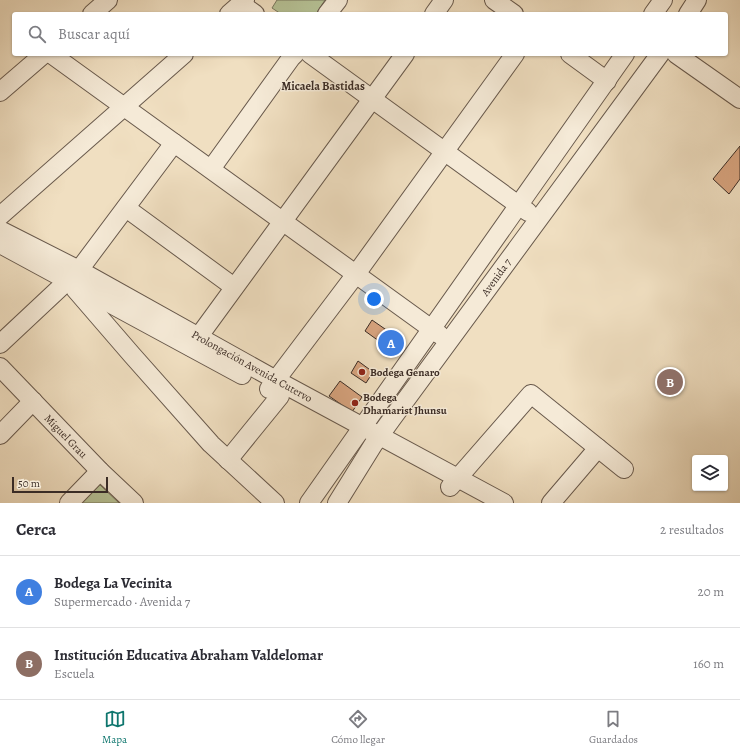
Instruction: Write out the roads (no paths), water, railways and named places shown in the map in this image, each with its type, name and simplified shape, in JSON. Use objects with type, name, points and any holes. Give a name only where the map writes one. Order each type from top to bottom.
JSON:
[{"type":"street","points":[[94,12],[108,0]]},
{"type":"street","points":[[329,12],[338,0]]},
{"type":"street","points":[[435,12],[444,0]]},
{"type":"street","points":[[494,0],[511,12]]},
{"type":"street","points":[[689,12],[698,0]]},
{"type":"street","points":[[0,92],[42,56]]},
{"type":"street","points":[[54,56],[449,341]]},
{"type":"street","points":[[0,216],[182,56]]},
{"type":"street","points":[[211,169],[293,56]]},
{"type":"street","points":[[313,56],[538,220]]},
{"type":"street","points":[[194,342],[404,56]]},
{"type":"street","points":[[228,460],[275,388],[514,56]]},
{"type":"street","points":[[573,56],[608,81]]},
{"type":"street","name":"Avenida 7","points":[[310,503],[431,328],[608,81],[624,56]]},
{"type":"street","name":"Avenida 7","points":[[337,503],[377,441],[659,56]]},
{"type":"street","points":[[679,56],[740,99]]},
{"type":"street","points":[[0,344],[73,275],[126,208],[174,143]]},
{"type":"street","points":[[126,208],[234,288]]},
{"type":"street","name":"Prolongación Avenida Cutervo","points":[[0,230],[73,275],[275,388],[453,482],[504,503]]},
{"type":"street","name":"Prolongación Avenida Cutervo","points":[[0,244],[73,275]]},
{"type":"street","points":[[73,275],[132,355],[211,444],[275,503]]},
{"type":"street","name":"Miguel Grau","points":[[0,367],[100,471],[134,503]]},
{"type":"street","points":[[453,482],[531,394],[624,468]]},
{"type":"street","points":[[0,435],[33,401]]},
{"type":"street","points":[[551,503],[598,448]]},
{"type":"street","points":[[69,503],[100,471]]},
{"type":"street","name":"Prolongación Avenida Cutervo","points":[[453,482],[478,503]]},
{"type":"place","name":"Bodega La Vecinita","points":[[391,343]]},
{"type":"place","name":"Bodega Genaro","points":[[362,372]]},
{"type":"place","name":"Institución Educativa Abraham Valdelomar","points":[[670,382]]},
{"type":"place","name":"Bodega Dhamarist Jhunsu","points":[[355,403]]},
{"type":"district","name":"Micaela Bastidas","points":[[323,86]]}]
